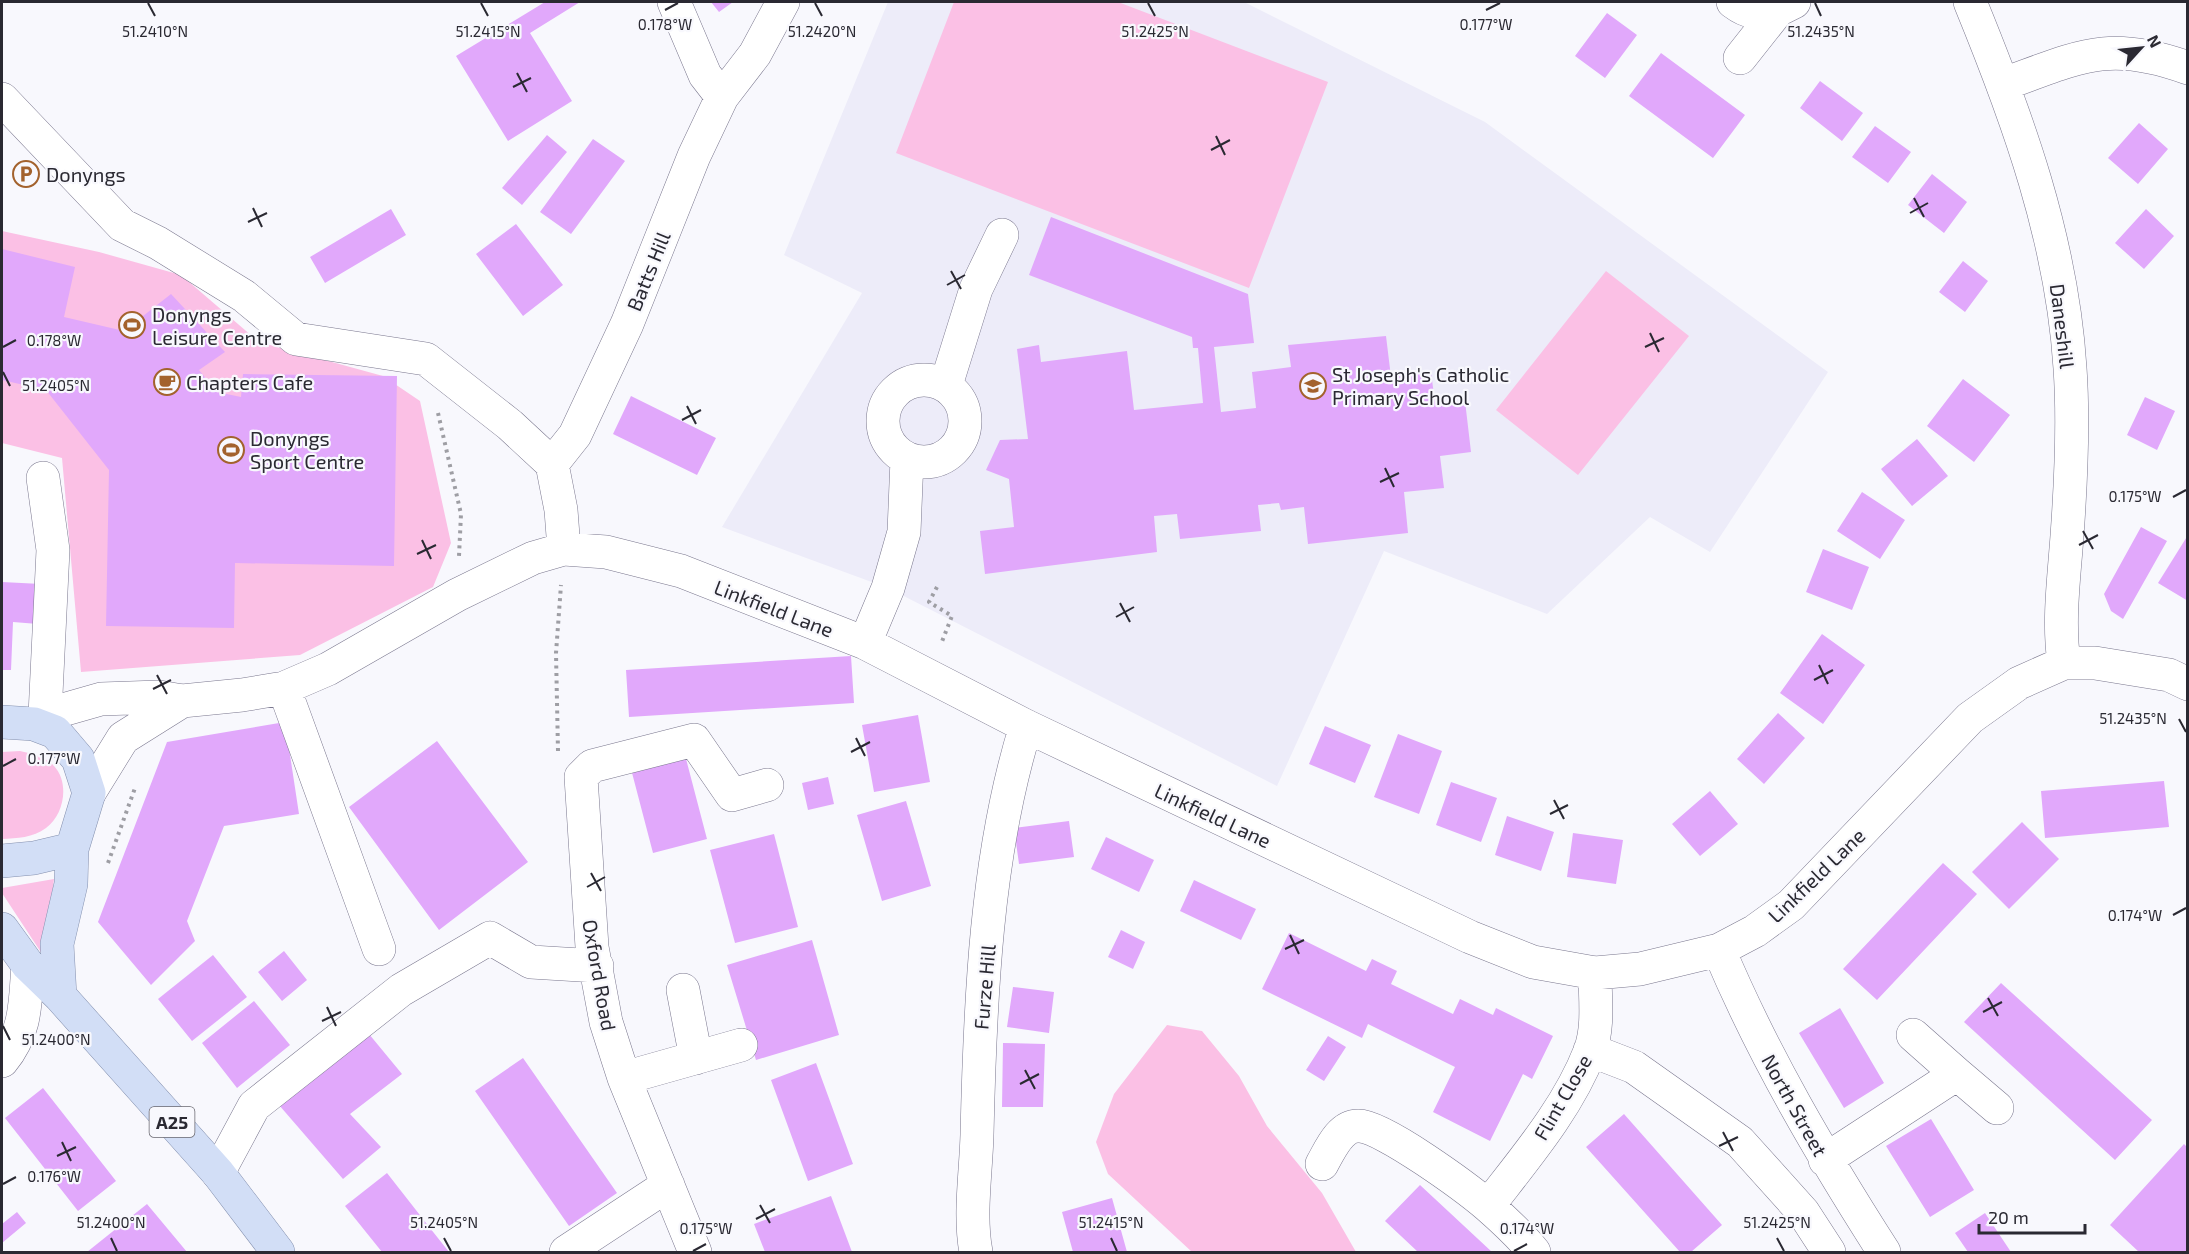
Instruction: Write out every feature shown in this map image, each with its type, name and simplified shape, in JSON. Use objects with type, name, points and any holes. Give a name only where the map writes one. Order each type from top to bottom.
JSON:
[{"type":"main road","points":[[2,722],[39,720],[55,732],[78,759],[89,793],[72,849],[71,884],[57,944],[60,996]]},
{"type":"main road","points":[[2,861],[34,858],[72,849]]},
{"type":"main road","name":"A25","points":[[2,929],[28,965],[60,996],[218,1173],[278,1252]]},
{"type":"street","points":[[674,2],[705,75],[722,97]]},
{"type":"street","name":"Batts Hill","points":[[552,464],[575,435],[622,334],[694,156],[722,97],[755,54],[783,2]]},
{"type":"street","points":[[1733,2],[1744,10],[1757,14],[1786,6]]},
{"type":"street","name":"Daneshill","points":[[1970,2],[2004,84],[2027,151],[2061,294],[2070,368],[2071,486],[2062,612],[2064,663]]},
{"type":"street","points":[[1740,58],[1786,6]]},
{"type":"street","points":[[2004,84],[2078,57],[2112,51],[2154,56],[2187,68]]},
{"type":"street","points":[[2,99],[122,225],[243,296],[296,339],[426,359],[510,425],[552,464],[561,510],[564,549]]},
{"type":"street","points":[[945,385],[976,289],[1002,235]]},
{"type":"street","points":[[918,379],[933,380],[945,385],[956,394],[963,406],[964,434],[957,446],[940,458],[920,462],[907,459],[896,451],[883,428],[887,401],[895,391],[918,379]]},
{"type":"street","points":[[865,643],[888,588],[904,532],[907,459]]},
{"type":"street","points":[[39,720],[53,550],[43,478]]},
{"type":"street","name":"Linkfield Lane","points":[[39,720],[101,699],[159,697],[182,701],[242,696],[284,688],[328,669],[457,595],[533,558],[564,549],[606,552],[681,571],[865,643],[1026,726],[1470,937],[1533,962],[1595,973],[1640,969],[1719,950],[1755,931],[1791,904],[1970,718],[2019,683],[2064,663],[2095,663],[2169,675],[2187,684]]},
{"type":"street","points":[[284,688],[379,949]]},
{"type":"street","name":"Linkfield Lane","points":[[89,793],[123,738],[182,701]]},
{"type":"street","name":"Furze Hill","points":[[976,1252],[980,1010],[998,859],[1014,765],[1026,726]]},
{"type":"street","points":[[581,777],[592,766],[694,740],[732,795],[767,785]]},
{"type":"street","name":"Oxford Road","points":[[581,777],[592,947],[606,1022],[624,1078],[695,1252]]},
{"type":"street","points":[[218,1173],[254,1106],[400,990],[490,938],[531,962],[597,966]]},
{"type":"street","name":"North Street","points":[[1719,950],[1746,1016],[1825,1160],[1884,1252]]},
{"type":"street","points":[[2,1061],[10,1050],[24,1020],[28,965]]},
{"type":"street","name":"Flint Close","points":[[1488,1206],[1545,1130],[1590,1050],[1595,1027],[1595,973]]},
{"type":"street","points":[[683,990],[696,1058]]},
{"type":"street","points":[[1913,1035],[1997,1108]]},
{"type":"street","points":[[624,1078],[741,1044]]},
{"type":"street","points":[[1590,1050],[1634,1067],[1740,1142],[1803,1212],[1829,1252]]},
{"type":"street","points":[[1825,1160],[1957,1074]]},
{"type":"street","points":[[1322,1164],[1336,1140],[1347,1129],[1359,1125],[1383,1134],[1488,1206],[1534,1252]]},
{"type":"street","points":[[566,1252],[668,1185]]},
{"type":"path","points":[[426,359],[461,514],[457,595]]},
{"type":"path","points":[[564,549],[556,653],[558,753],[561,762],[581,777]]},
{"type":"path","points":[[936,587],[928,602],[952,616]]},
{"type":"shaded area","name":"St Joseph's Catholic Primary School","points":[[888,2],[1244,2],[1485,122],[1828,372],[1710,552],[1650,517],[1547,614],[1384,551],[1277,786],[888,588],[722,527],[862,293],[784,255]]},
{"type":"shaded area","points":[[954,2],[1118,2],[1328,82],[1249,288],[896,153]]},
{"type":"shaded area","name":"Donyngs Sport Centre","points":[[2,231],[99,252],[181,275],[259,342],[383,376],[420,401],[451,543],[433,587],[300,655],[81,672],[62,458],[2,443]]},
{"type":"shaded area","points":[[1606,271],[1689,336],[1578,475],[1496,410]]},
{"type":"shaded area","points":[[20,751],[34,754],[54,766],[62,781],[63,798],[57,815],[46,828],[30,836],[2,839],[2,752]]},
{"type":"shaded area","points":[[54,879],[48,930],[50,966],[2,893],[2,888]]},
{"type":"shaded area","points":[[1167,1025],[1202,1031],[1239,1076],[1267,1126],[1322,1193],[1356,1252],[1192,1252],[1108,1174],[1096,1142],[1114,1094]]},
{"type":"building","points":[[545,2],[580,2],[530,33],[572,101],[508,141],[456,56]]},
{"type":"building","points":[[711,2],[733,2],[719,12]]},
{"type":"building","points":[[1607,13],[1637,35],[1605,78],[1575,56]]},
{"type":"building","points":[[1661,53],[1745,115],[1713,158],[1629,96]]},
{"type":"building","points":[[1820,81],[1863,113],[1842,141],[1800,108]]},
{"type":"building","points":[[2139,123],[2168,149],[2138,184],[2108,158]]},
{"type":"building","points":[[1875,126],[1911,152],[1888,183],[1852,157]]},
{"type":"building","points":[[547,135],[567,152],[522,205],[502,188]]},
{"type":"building","points":[[593,139],[625,161],[571,234],[540,212]]},
{"type":"building","points":[[1932,174],[1967,202],[1944,233],[1908,205]]},
{"type":"building","points":[[391,209],[406,235],[325,283],[310,257]]},
{"type":"building","points":[[2146,209],[2174,236],[2144,269],[2115,243]]},
{"type":"building","points":[[1051,217],[1248,294],[1254,343],[1214,347],[1221,412],[1256,408],[1252,372],[1291,367],[1288,345],[1386,336],[1391,377],[1431,372],[1435,403],[1465,401],[1471,452],[1440,456],[1444,488],[1404,492],[1408,533],[1308,544],[1304,507],[1281,510],[1279,503],[1258,505],[1261,531],[1180,539],[1177,514],[1154,516],[1157,552],[985,574],[980,531],[1014,527],[1009,479],[986,470],[1000,440],[1028,439],[1017,349],[1039,345],[1041,362],[1127,351],[1134,410],[1203,403],[1198,348],[1193,348],[1192,337],[1029,275]]},
{"type":"building","points":[[516,224],[563,285],[523,316],[476,254]]},
{"type":"building","name":"Donyngs Sport Centre","points":[[2,249],[75,267],[64,317],[124,331],[171,294],[225,352],[199,370],[217,392],[241,397],[243,374],[397,376],[394,566],[235,563],[234,628],[106,626],[109,470],[46,390],[2,380]]},
{"type":"building","points":[[1963,261],[1988,281],[1965,312],[1939,292]]},
{"type":"building","points":[[1963,379],[2010,415],[1974,462],[1927,426]]},
{"type":"building","points":[[631,396],[716,438],[697,475],[613,434]]},
{"type":"building","points":[[2145,397],[2175,411],[2157,450],[2127,435]]},
{"type":"building","points":[[1917,439],[1948,476],[1912,506],[1881,469]]},
{"type":"building","points":[[1862,492],[1905,520],[1880,559],[1837,531]]},
{"type":"building","points":[[2141,527],[2167,541],[2123,619],[2111,611],[2104,594]]},
{"type":"building","points":[[2188,535],[2188,601],[2158,583]]},
{"type":"building","points":[[1823,549],[1869,567],[1852,610],[1806,592]]},
{"type":"building","points":[[2,582],[41,584],[38,624],[13,622],[11,670],[2,670]]},
{"type":"building","points":[[1822,634],[1865,665],[1823,724],[1780,693]]},
{"type":"building","points":[[851,656],[854,703],[629,717],[626,670]]},
{"type":"building","points":[[1778,713],[1805,738],[1764,784],[1737,759]]},
{"type":"building","points":[[918,715],[930,782],[874,792],[862,725]]},
{"type":"building","points":[[285,722],[299,814],[224,826],[187,921],[195,941],[151,985],[98,922],[167,742]]},
{"type":"building","points":[[1325,726],[1371,745],[1355,783],[1309,764]]},
{"type":"building","points":[[1398,734],[1442,751],[1419,814],[1374,797]]},
{"type":"building","points":[[437,741],[528,862],[439,930],[349,807]]},
{"type":"building","points":[[685,755],[707,839],[653,853],[631,769]]},
{"type":"building","points":[[828,777],[834,804],[808,810],[802,783]]},
{"type":"building","points":[[2164,781],[2169,827],[2045,838],[2041,791]]},
{"type":"building","points":[[1451,782],[1497,798],[1481,842],[1436,825]]},
{"type":"building","points":[[1710,791],[1738,824],[1700,856],[1672,824]]},
{"type":"building","points":[[906,801],[931,886],[882,901],[857,815]]},
{"type":"building","points":[[1507,816],[1554,832],[1541,871],[1495,855]]},
{"type":"building","points":[[1069,821],[1074,857],[1019,864],[1014,828]]},
{"type":"building","points":[[2022,822],[2059,859],[2009,909],[1972,872]]},
{"type":"building","points":[[1573,833],[1623,840],[1616,884],[1567,877]]},
{"type":"building","points":[[774,834],[798,927],[735,943],[710,850]]},
{"type":"building","points":[[1106,837],[1154,860],[1139,892],[1091,869]]},
{"type":"building","points":[[1943,863],[1977,894],[1877,1000],[1843,969]]},
{"type":"building","points":[[1194,880],[1256,909],[1241,940],[1180,911]]},
{"type":"building","points":[[1121,930],[1145,942],[1133,969],[1108,957]]},
{"type":"building","points":[[1289,933],[1366,971],[1372,959],[1397,971],[1391,984],[1453,1014],[1460,999],[1493,1015],[1496,1008],[1553,1036],[1532,1079],[1523,1074],[1490,1141],[1433,1112],[1455,1067],[1368,1024],[1362,1038],[1262,989]]},
{"type":"building","points":[[812,940],[839,1035],[756,1060],[727,965]]},
{"type":"building","points":[[284,951],[307,980],[282,1001],[258,972]]},
{"type":"building","points":[[213,955],[247,997],[192,1041],[158,999]]},
{"type":"building","points":[[2001,983],[2152,1120],[2115,1160],[1964,1022]]},
{"type":"building","points":[[1013,987],[1054,992],[1049,1033],[1007,1027]]},
{"type":"building","points":[[254,1001],[290,1045],[237,1088],[202,1043]]},
{"type":"building","points":[[1840,1008],[1884,1083],[1844,1108],[1799,1033]]},
{"type":"building","points":[[369,1034],[402,1074],[350,1114],[381,1147],[343,1179],[279,1105]]},
{"type":"building","points":[[1328,1036],[1346,1047],[1324,1081],[1306,1070]]},
{"type":"building","points":[[1003,1043],[1045,1044],[1043,1107],[1002,1107]]},
{"type":"building","points":[[523,1058],[617,1193],[569,1226],[475,1091]]},
{"type":"building","points":[[816,1063],[853,1164],[808,1181],[771,1080]]},
{"type":"building","points":[[43,1088],[116,1181],[78,1211],[5,1118]]},
{"type":"building","points":[[1624,1114],[1722,1225],[1691,1252],[1680,1252],[1586,1147]]},
{"type":"building","points":[[1931,1119],[1974,1190],[1930,1217],[1886,1146]]},
{"type":"building","points":[[2184,1144],[2188,1148],[2188,1252],[2139,1252],[2110,1225]]},
{"type":"building","points":[[387,1173],[449,1252],[382,1252],[345,1206]]},
{"type":"building","points":[[1420,1185],[1492,1252],[1418,1252],[1385,1221]]},
{"type":"building","points":[[831,1196],[852,1252],[765,1252],[754,1224]]},
{"type":"building","points":[[1112,1198],[1127,1252],[1073,1252],[1062,1212]]},
{"type":"building","points":[[147,1204],[187,1252],[87,1252]]},
{"type":"building","points":[[17,1212],[26,1223],[2,1243],[2,1224]]},
{"type":"building","points":[[1985,1213],[2011,1252],[1968,1252],[1955,1233]]},
{"type":"place","name":"Donyngs","points":[[26,174]]},
{"type":"place","name":"Donyngs Leisure Centre","points":[[132,325]]},
{"type":"place","name":"Chapters Cafe","points":[[167,382]]},
{"type":"place","name":"St Joseph's Catholic Primary School","points":[[1313,386]]},
{"type":"place","name":"Donyngs Sport Centre","points":[[231,450]]}]
